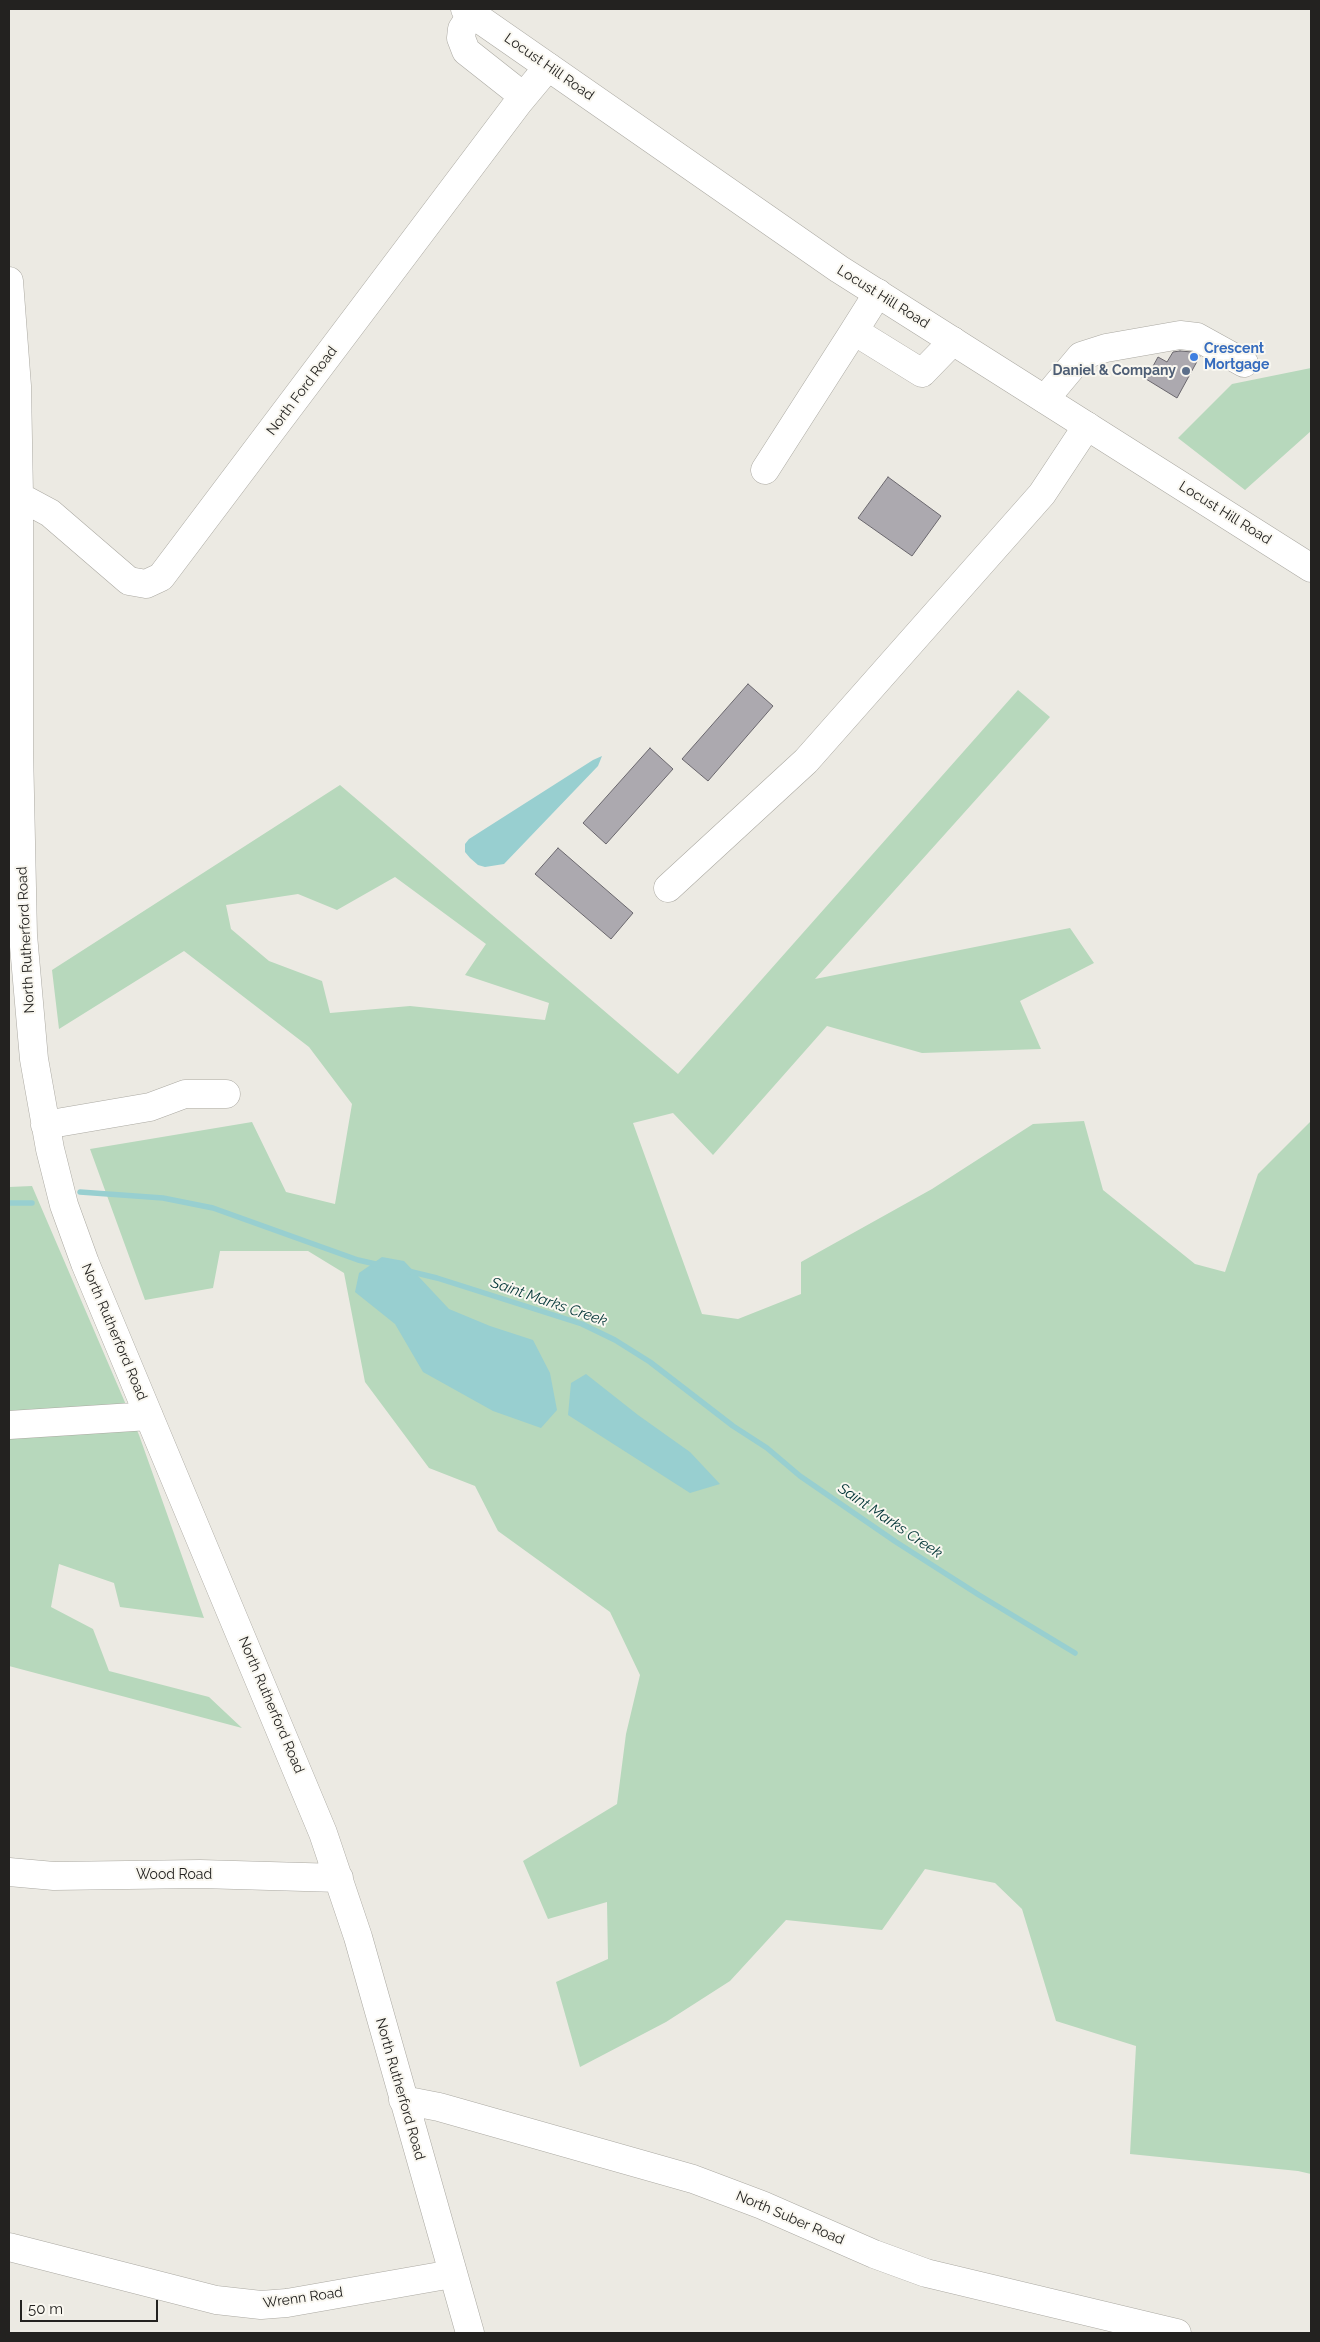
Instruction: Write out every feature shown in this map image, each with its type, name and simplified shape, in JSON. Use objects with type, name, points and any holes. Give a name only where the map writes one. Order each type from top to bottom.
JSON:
[{"type":"street","name":"Locust Hill Road","points":[[468,11],[709,180],[878,294],[1311,568]]},
{"type":"street","points":[[468,11],[461,38],[466,51],[524,96]]},
{"type":"street","name":"North Ford Road","points":[[14,493],[50,513],[129,581],[146,584],[161,578],[524,96],[548,67]]},
{"type":"street","name":"North Rutherford Road","points":[[9,281],[17,386],[14,493],[18,748],[24,935],[34,1059],[45,1125],[64,1205],[85,1263],[305,1786],[339,1878],[358,1937],[470,2333]]},
{"type":"street","points":[[765,470],[878,294]]},
{"type":"street","points":[[854,331],[922,373],[953,341]]},
{"type":"street","points":[[1045,399],[1081,356],[1106,348],[1180,335],[1198,337],[1244,363]]},
{"type":"street","points":[[668,888],[806,761],[1042,494],[1087,426]]},
{"type":"street","points":[[45,1125],[150,1107],[185,1094],[226,1094]]},
{"type":"street","points":[[9,1425],[149,1416]]},
{"type":"street","name":"Wood Road","points":[[9,1872],[54,1876],[200,1874],[339,1878]]},
{"type":"street","name":"North Suber Road","points":[[404,2100],[439,2107],[693,2179],[762,2205],[874,2254],[926,2273],[1177,2333]]},
{"type":"street","name":"Wrenn Road","points":[[9,2247],[216,2300],[243,2304],[286,2303],[452,2274]]},
{"type":"green space","points":[[1311,368],[1311,431],[1245,490],[1178,438],[1232,384]]},
{"type":"green space","points":[[1018,690],[1050,717],[815,979],[1070,928],[1094,963],[1020,1001],[1041,1049],[922,1053],[827,1026],[713,1155],[673,1113],[633,1123],[702,1314],[738,1319],[801,1294],[801,1262],[932,1189],[1033,1124],[1084,1121],[1103,1190],[1195,1264],[1225,1272],[1258,1174],[1311,1121],[1311,2174],[1298,2171],[1130,2154],[1136,2046],[1056,2021],[1022,1909],[995,1883],[925,1869],[882,1930],[786,1920],[730,1981],[666,2022],[580,2067],[556,1982],[608,1959],[607,1902],[548,1919],[523,1861],[617,1804],[626,1734],[640,1675],[610,1612],[498,1531],[475,1486],[429,1468],[365,1382],[344,1273],[308,1251],[220,1251],[213,1288],[145,1300],[90,1149],[252,1122],[286,1192],[335,1204],[352,1104],[309,1047],[184,951],[59,1029],[52,970],[340,785],[678,1074]],"holes":[[[395,877],[486,944],[465,975],[549,1003],[545,1020],[410,1006],[330,1013],[322,981],[269,961],[231,929],[226,905],[298,894],[337,910]]]},
{"type":"green space","points":[[32,1186],[139,1435],[204,1618],[120,1607],[114,1583],[59,1564],[51,1607],[93,1629],[109,1671],[209,1697],[242,1728],[9,1666],[9,1187]]},
{"type":"water","points":[[602,756],[598,766],[504,864],[485,867],[478,865],[465,852],[465,844],[469,839]]},
{"type":"water","points":[[382,1257],[404,1261],[449,1309],[490,1326],[533,1340],[550,1373],[557,1410],[541,1428],[493,1411],[423,1372],[395,1324],[355,1292],[359,1273]]},
{"type":"water","points":[[586,1374],[638,1415],[690,1452],[720,1484],[690,1493],[568,1415],[571,1383]]},
{"type":"building","points":[[1173,352],[1192,352],[1200,356],[1177,398],[1146,379],[1158,357],[1167,362]]},
{"type":"building","points":[[888,477],[941,516],[912,556],[858,518]]},
{"type":"building","points":[[748,684],[773,706],[708,781],[682,759]]},
{"type":"building","points":[[650,748],[673,769],[606,844],[583,823]]},
{"type":"building","points":[[558,848],[633,913],[611,939],[535,874]]},
{"type":"waterway","name":"Saint Marks Creek","points":[[80,1192],[163,1198],[213,1208],[358,1260],[380,1265]]},
{"type":"waterway","name":"Saint Marks Creek","points":[[9,1203],[32,1203]]},
{"type":"waterway","name":"Saint Marks Creek","points":[[408,1271],[437,1278],[582,1324],[615,1340],[650,1362],[733,1426],[767,1448],[800,1476],[896,1542],[1075,1653]]},
{"type":"place","name":"Crescent Mortgage","points":[[1194,357]]},
{"type":"place","name":"Daniel & Company","points":[[1186,371]]}]
